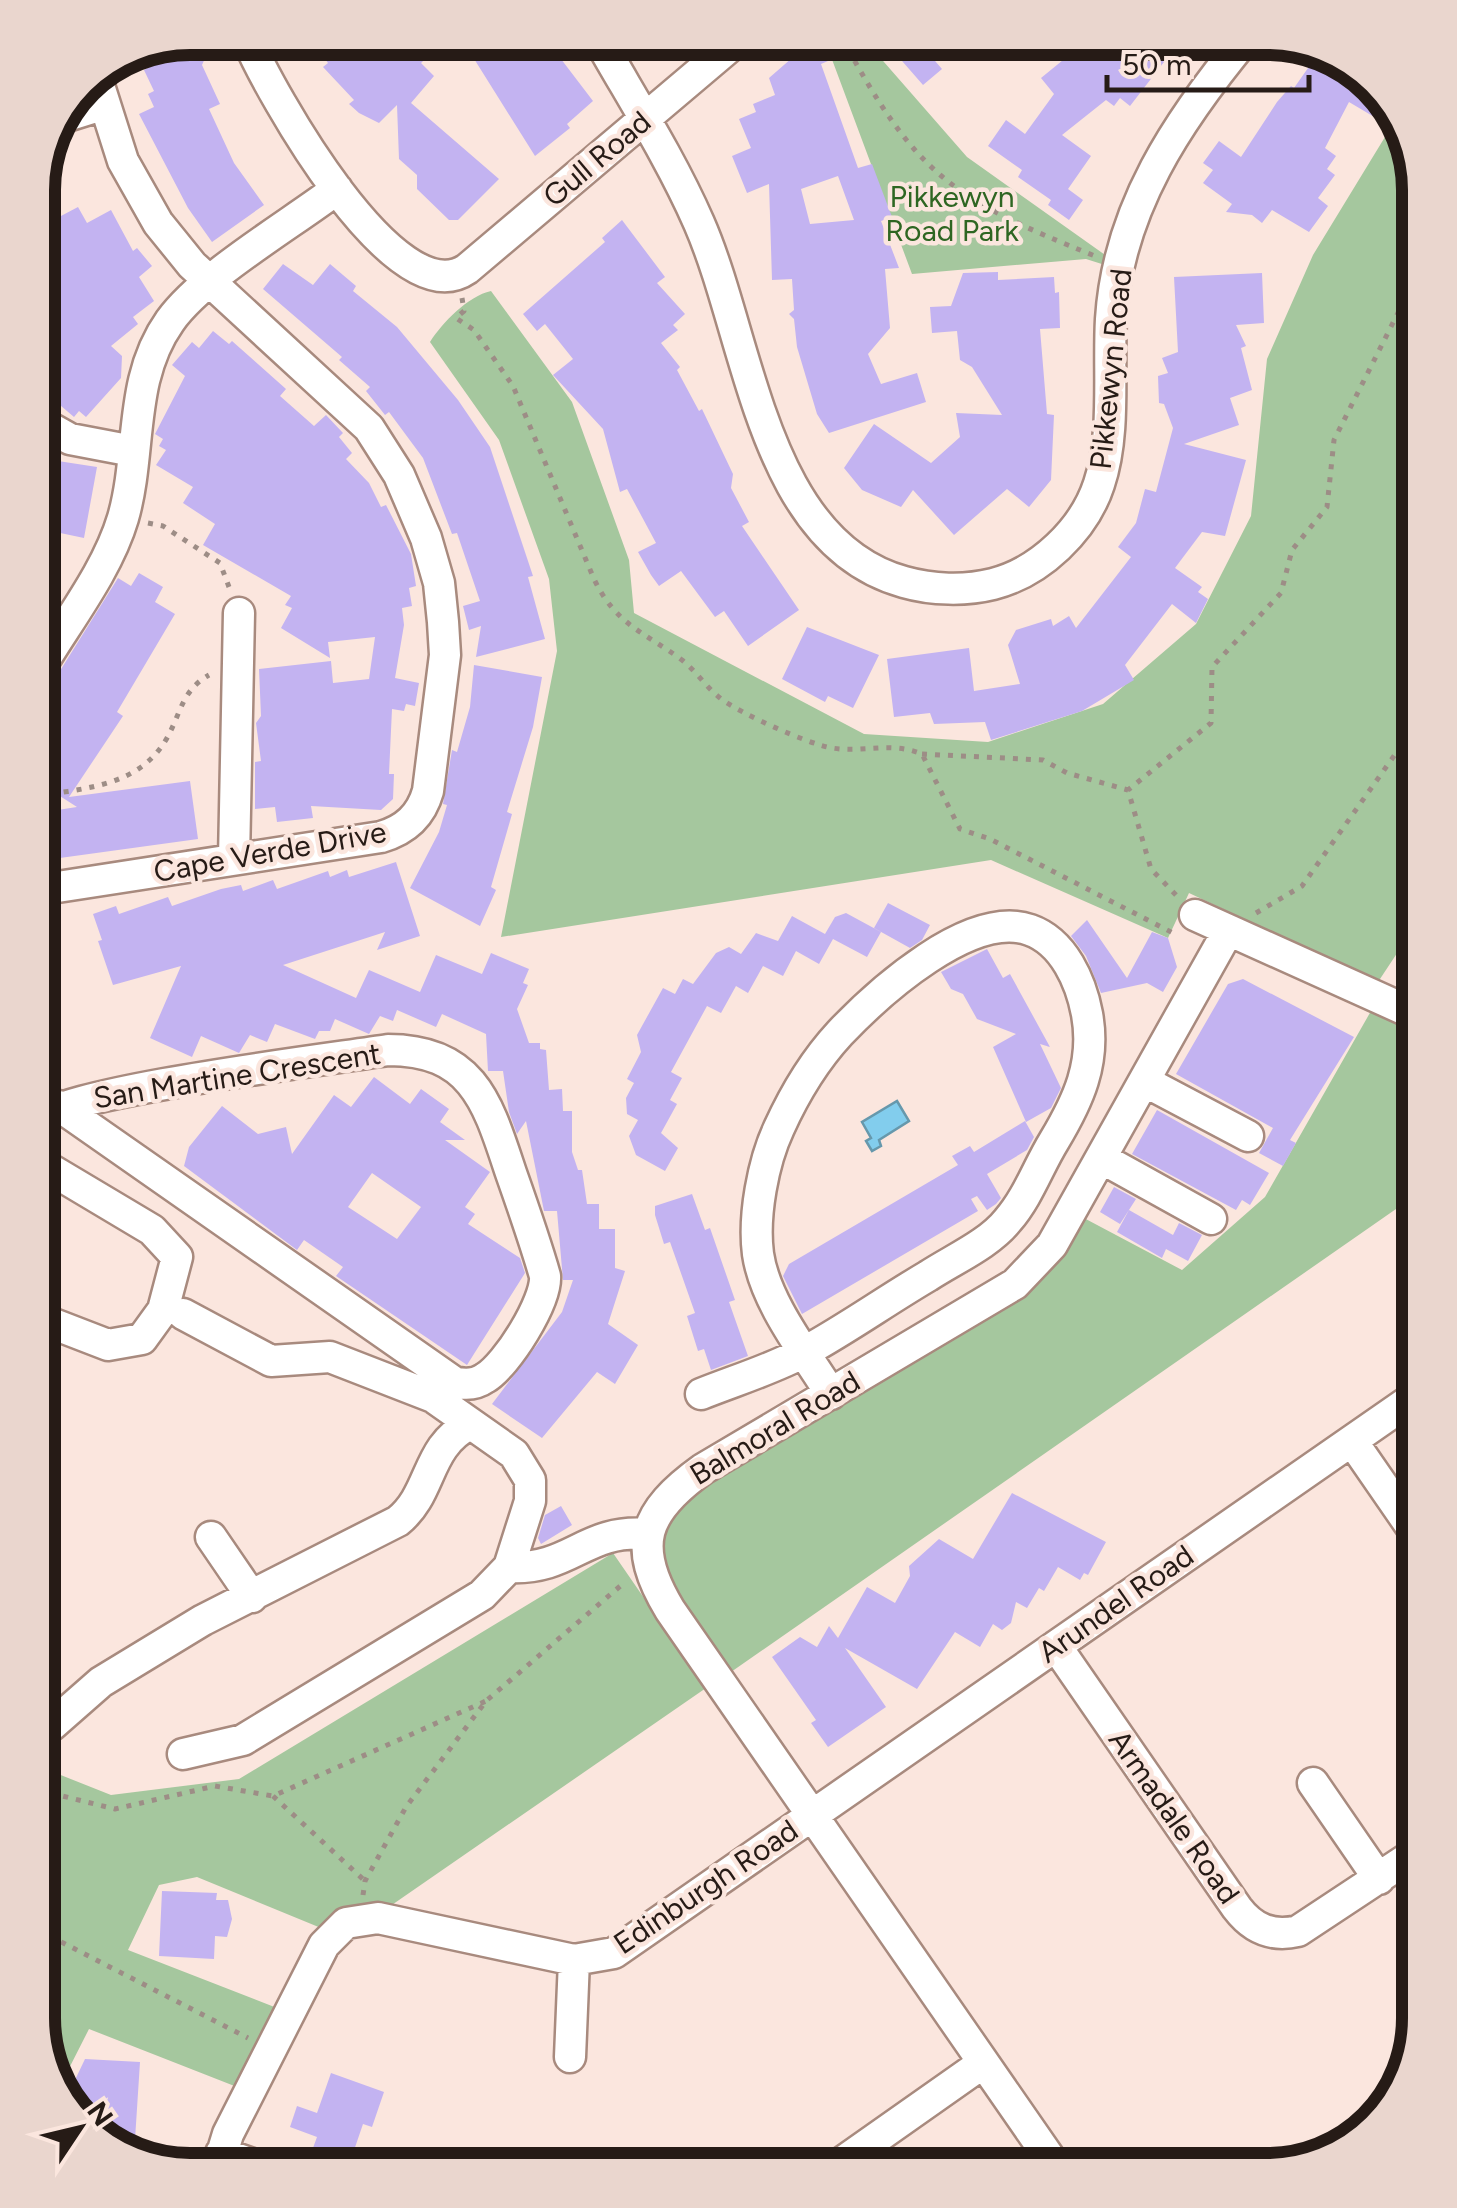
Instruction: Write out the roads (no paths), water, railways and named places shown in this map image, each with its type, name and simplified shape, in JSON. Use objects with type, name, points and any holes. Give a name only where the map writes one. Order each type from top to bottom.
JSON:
[{"type":"street","points":[[55,639],[113,543],[123,518],[141,386],[155,348],[177,313],[211,283],[337,189],[294,128],[255,55]]},
{"type":"street","name":"Pikkewyn Road","points":[[608,55],[700,225],[790,481],[824,536],[845,554],[892,579],[944,588],[1006,581],[1049,554],[1086,513],[1106,455],[1112,304],[1138,202],[1184,116],[1232,55]]},
{"type":"street","name":"Gull Road","points":[[337,189],[413,268],[458,291],[644,119],[720,55]]},
{"type":"street","name":"Cape Verde Drive","points":[[55,887],[381,837],[410,822],[428,791],[445,655],[439,583],[399,475],[369,428],[192,265],[141,198],[99,90]]},
{"type":"street","points":[[55,431],[70,439],[132,451]]},
{"type":"street","points":[[234,859],[239,613]]},
{"type":"street","points":[[701,1394],[804,1352],[977,1245],[1008,1221],[1075,1108],[1086,1077],[1090,1030],[1078,980],[1045,938],[1002,925],[977,930],[948,947],[839,1034],[796,1092],[767,1162],[758,1252],[764,1276],[804,1352],[830,1394]]},
{"type":"street","points":[[1189,926],[1228,931],[1402,1008]]},
{"type":"street","name":"Balmoral Road","points":[[647,1549],[658,1508],[676,1488],[1015,1284],[1052,1245],[1228,931]]},
{"type":"street","name":"San Martine Crescent","points":[[55,1112],[388,1050],[409,1050],[448,1063],[473,1083],[490,1109],[545,1276],[542,1302],[494,1371],[472,1384],[446,1378],[55,1118]]},
{"type":"street","points":[[1144,1081],[1248,1136]]},
{"type":"street","points":[[1101,1158],[1211,1219]]},
{"type":"street","points":[[55,1172],[152,1230],[171,1245],[177,1267],[153,1329],[128,1344],[91,1342],[55,1326]]},
{"type":"street","points":[[182,1314],[271,1361],[330,1357],[433,1397],[514,1454],[530,1480],[530,1501],[509,1566],[482,1594],[260,1730],[220,1748],[183,1754]]},
{"type":"street","name":"Arundel Road","points":[[813,1814],[1402,1406]]},
{"type":"street","points":[[55,1722],[100,1682],[226,1607],[252,1597],[404,1515],[444,1440],[470,1424]]},
{"type":"street","points":[[1352,1441],[1402,1512]]},
{"type":"street","points":[[509,1566],[552,1564],[609,1534],[647,1549],[670,1610],[1046,2153]]},
{"type":"street","points":[[211,1537],[252,1597]]},
{"type":"street","name":"Armadale Road","points":[[1056,1646],[1236,1908],[1254,1926],[1278,1934],[1298,1931],[1402,1862]]},
{"type":"street","points":[[1314,1783],[1378,1879]]},
{"type":"street","name":"Edinburgh Road","points":[[223,2153],[324,1945],[336,1930],[360,1918],[378,1918],[574,1960],[614,1953],[813,1814]]},
{"type":"street","points":[[570,2057],[574,1960]]},
{"type":"street","points":[[855,2153],[983,2062]]},
{"type":"water","points":[[897,1101],[909,1121],[879,1140],[881,1146],[872,1151],[866,1141],[871,1138],[862,1122]]},
{"type":"park label","name":"Pikkewyn Road Park","points":[[952,214]]}]
